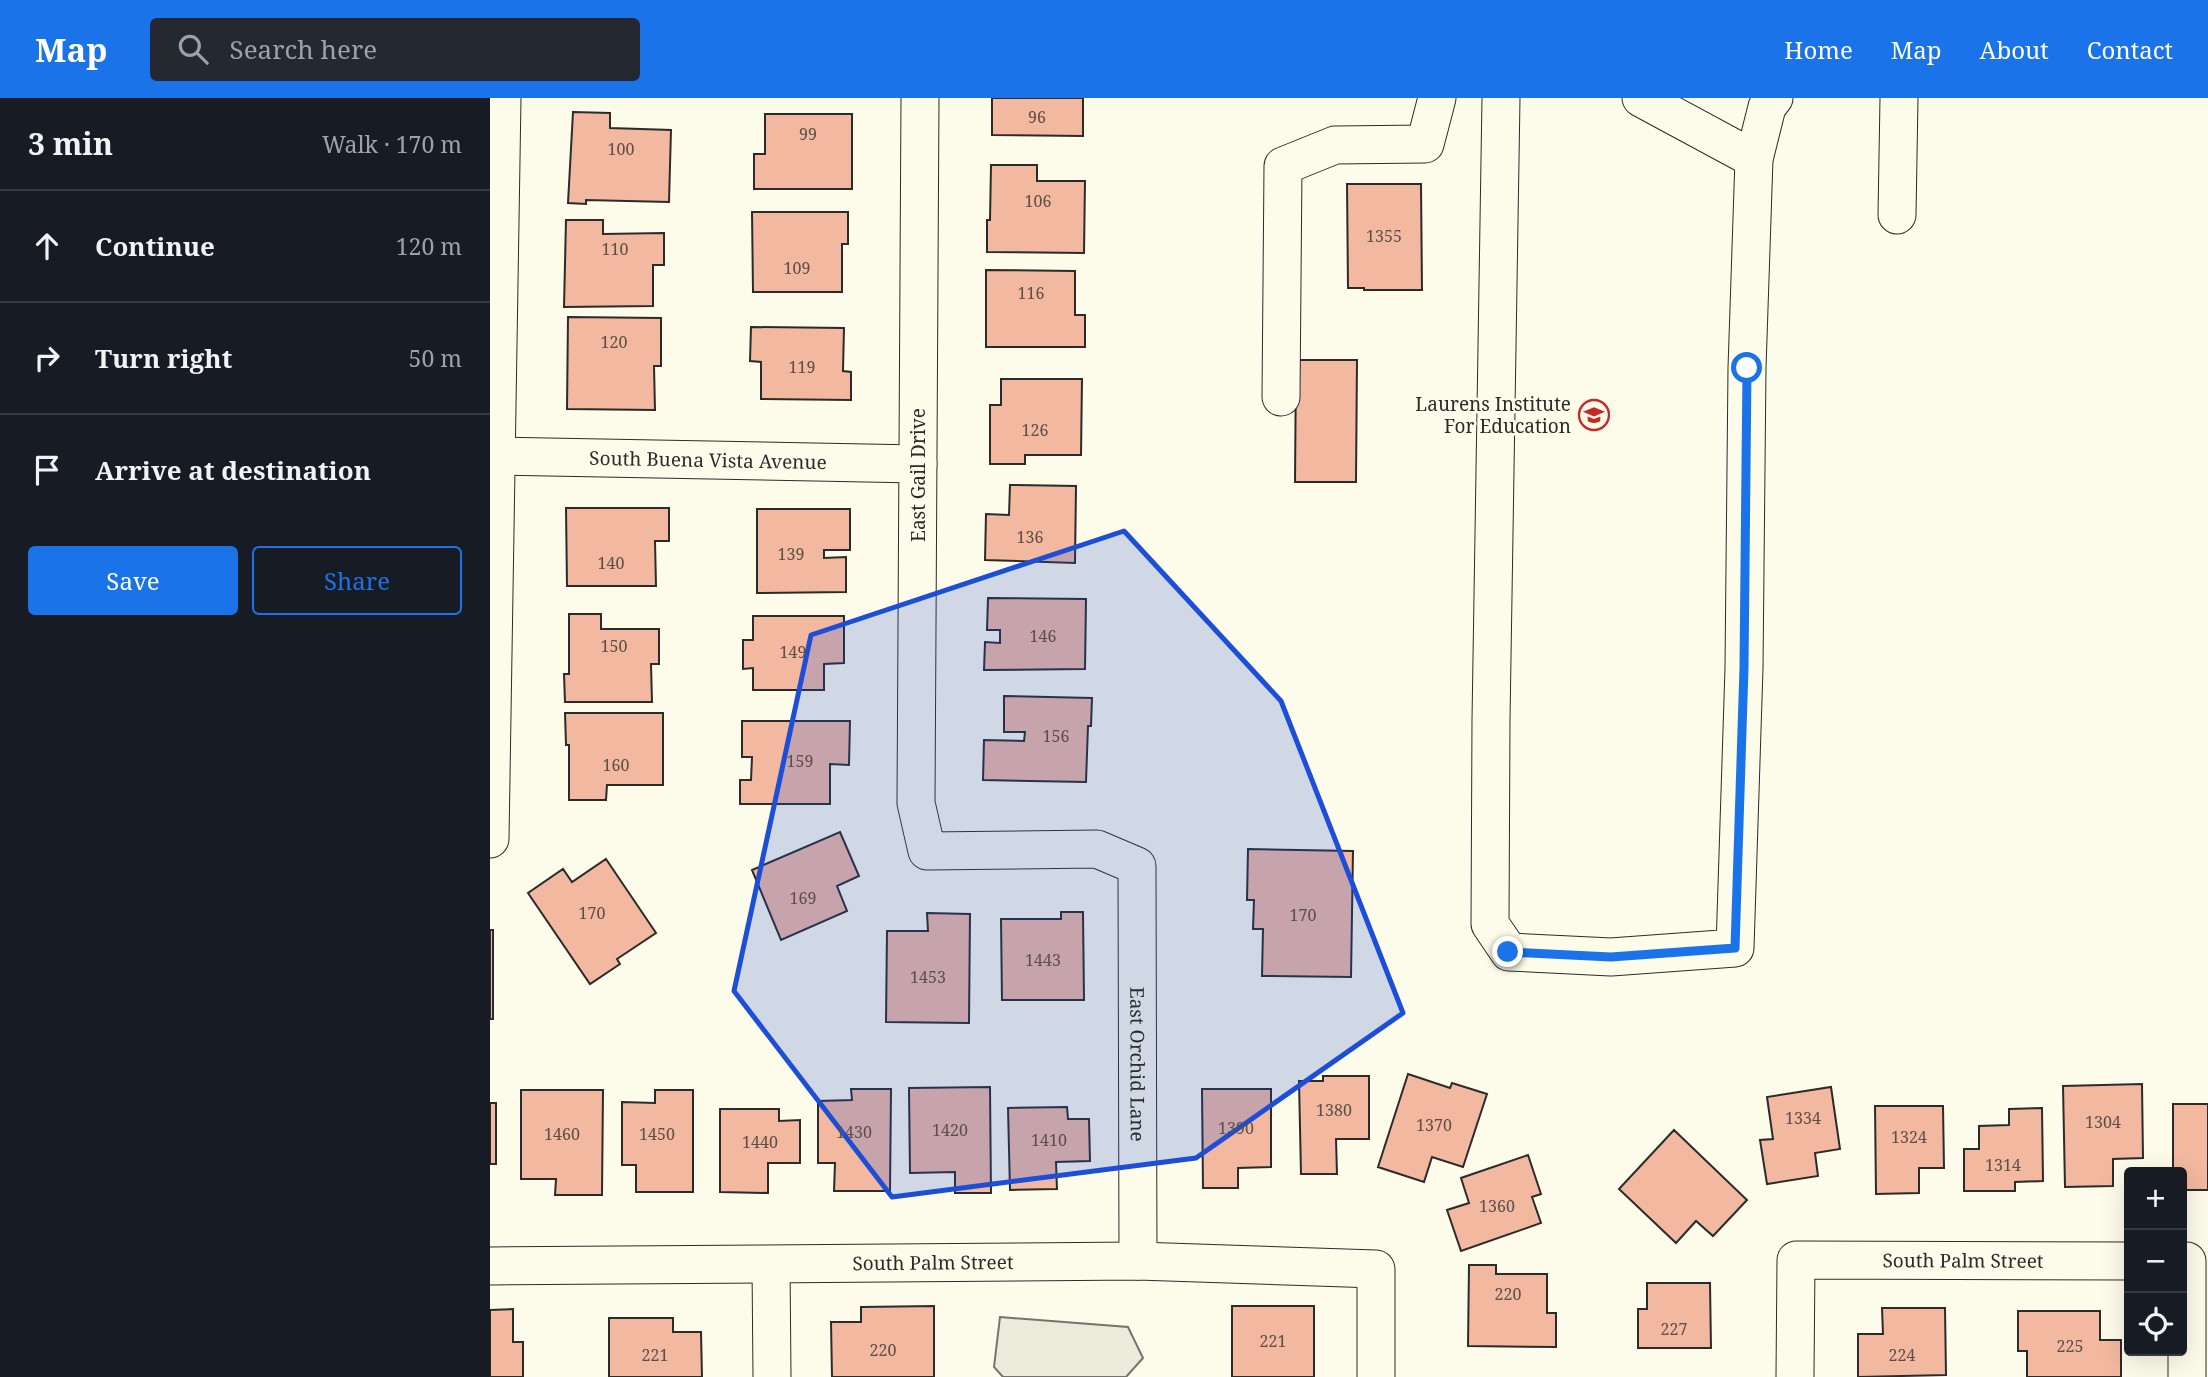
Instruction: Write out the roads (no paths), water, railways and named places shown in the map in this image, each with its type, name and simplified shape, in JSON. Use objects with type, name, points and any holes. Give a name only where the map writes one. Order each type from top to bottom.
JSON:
[{"type":"street","points":[[490,839],[502,98]]},
{"type":"street","name":"East Gail Drive","points":[[920,98],[916,803],[927,851],[1097,849],[1137,866]]},
{"type":"street","points":[[1281,397],[1283,166],[1335,145],[1425,144],[1437,98]]},
{"type":"street","points":[[1501,98],[1490,720],[1490,924],[1508,952],[1611,957],[1735,948],[1744,668],[1747,368],[1754,159],[1767,107],[1774,98]]},
{"type":"street","points":[[1641,98],[1754,159]]},
{"type":"street","points":[[1898,215],[1899,98]]},
{"type":"street","name":"South Buena Vista Avenue","points":[[496,456],[918,464]]},
{"type":"street","name":"East Orchid Lane","points":[[1137,866],[1138,1261]]},
{"type":"street","name":"South Palm Street","points":[[1795,1377],[1796,1260],[2124,1261]]},
{"type":"street","name":"South Palm Street","points":[[490,1266],[1138,1261],[1376,1269],[1376,1377]]},
{"type":"street","points":[[2187,1377],[2192,1261]]},
{"type":"street","points":[[771,1265],[772,1377]]},
{"type":"place","name":"Laurens Institute For Education","points":[[1594,415]]}]
